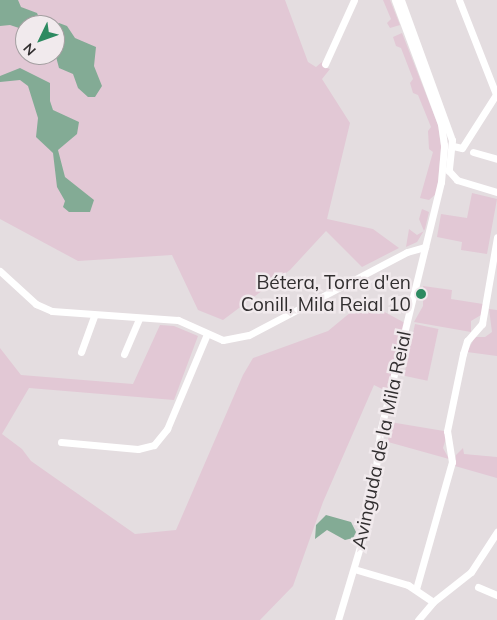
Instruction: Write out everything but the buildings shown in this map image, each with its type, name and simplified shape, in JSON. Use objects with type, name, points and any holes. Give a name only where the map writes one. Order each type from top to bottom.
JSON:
[{"type":"street","points":[[325,64],[354,0]]},
{"type":"street","name":"Avinguda de la Mila Reial","points":[[338,620],[371,510],[380,432],[441,182],[444,135],[395,0]]},
{"type":"street","points":[[401,0],[453,146],[448,165],[452,175],[464,183],[497,192]]},
{"type":"street","points":[[453,146],[462,148],[496,95],[459,0]]},
{"type":"street","points":[[473,152],[497,160]]},
{"type":"street","points":[[416,589],[452,462],[447,431],[463,354],[469,338],[482,324],[497,237]]},
{"type":"street","points":[[0,271],[44,308],[62,314],[178,320],[223,340],[249,335],[407,252],[425,247]]},
{"type":"street","points":[[80,352],[94,316]]},
{"type":"street","points":[[124,354],[139,319]]},
{"type":"street","points":[[61,442],[138,449],[154,445],[167,429],[207,334]]},
{"type":"street","points":[[418,620],[433,602],[471,572],[497,533]]},
{"type":"street","points":[[354,569],[416,589],[433,602]]},
{"type":"street","points":[[478,587],[497,595]]},
{"type":"shaded area","points":[[0,0],[285,0],[308,62],[316,67],[322,62],[324,67],[330,69],[322,79],[350,123],[327,219],[373,229],[399,248],[362,267],[326,231],[290,270],[223,320],[198,310],[172,255],[78,261],[0,219]]},
{"type":"shaded area","points":[[0,0],[18,0],[21,7],[38,15],[15,15],[15,27],[0,26]]},
{"type":"shaded area","points":[[383,0],[390,0],[400,25],[390,28],[387,23],[391,19]]},
{"type":"shaded area","points":[[65,25],[75,38],[96,47],[94,66],[102,86],[95,97],[88,97],[78,88],[73,74],[59,68],[58,65],[65,65]]},
{"type":"shaded area","points":[[402,33],[438,125],[441,147],[438,182],[436,194],[429,200],[420,198],[433,152],[429,149],[428,131],[431,127],[418,95],[413,93],[410,83],[413,79],[401,48],[396,46],[393,37]]},
{"type":"shaded area","points":[[20,68],[50,83],[50,101],[53,110],[79,122],[77,134],[58,150],[65,177],[94,200],[90,212],[69,212],[63,207],[65,201],[57,187],[53,153],[36,137],[38,118],[28,86],[20,80],[0,82],[0,76]]},
{"type":"shaded area","points":[[472,193],[497,199],[487,254],[461,250],[462,242],[437,237],[441,214],[467,218]]},
{"type":"shaded area","points":[[422,209],[429,212],[424,231],[419,219]]},
{"type":"shaded area","points":[[409,229],[417,235],[424,231],[417,242],[406,247]]},
{"type":"shaded area","points":[[423,286],[452,290],[451,299],[483,304],[481,315],[471,321],[471,332],[414,322],[423,306]]},
{"type":"shaded area","points":[[379,309],[405,323],[388,392],[374,385],[323,502],[293,586],[260,620],[0,620],[0,348],[21,375],[133,384],[160,325],[174,326],[198,336],[174,400],[29,388],[2,434],[22,449],[31,461],[135,534],[176,530],[243,375],[253,358],[328,331],[351,312]]},
{"type":"shaded area","points":[[489,309],[497,310],[497,356],[467,352],[475,337],[485,337],[492,332]]},
{"type":"shaded area","points":[[415,324],[438,329],[427,381],[404,376]]},
{"type":"shaded area","points":[[390,422],[444,431],[446,438],[443,448],[449,459],[388,442]]},
{"type":"shaded area","points":[[463,448],[464,454],[497,457],[497,478],[455,466],[456,455]]},
{"type":"shaded area","points":[[326,515],[351,522],[356,532],[353,538],[345,540],[327,530],[315,539],[316,525]]},
{"type":"place","name":"Bétera, Torre d'en Conill, Mila Reial 10","points":[[421,294]]}]
